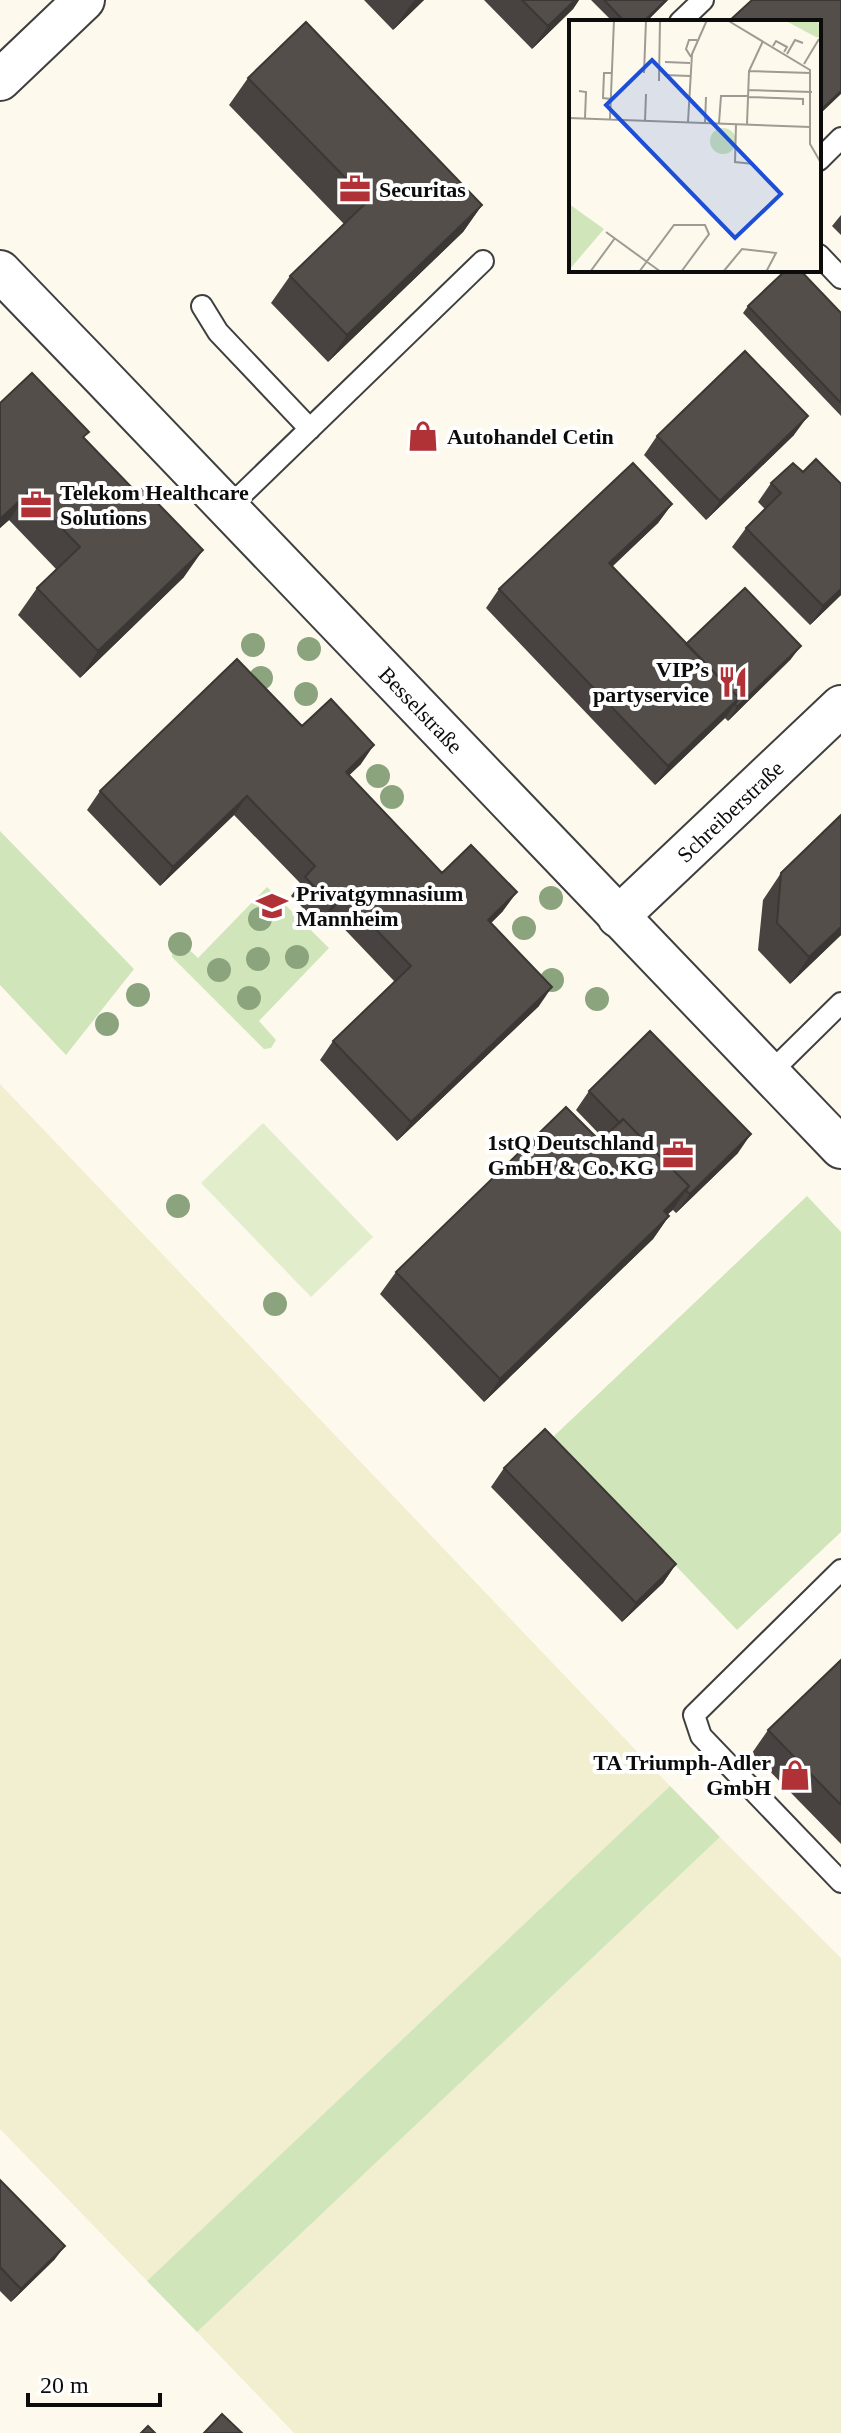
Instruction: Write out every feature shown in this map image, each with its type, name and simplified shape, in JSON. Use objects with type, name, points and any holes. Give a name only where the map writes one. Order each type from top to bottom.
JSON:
[{"type":"street","points":[[0,80],[84,0]]},
{"type":"street","name":"Besselstraße","points":[[0,271],[841,1148]]},
{"type":"street","name":"Schreiberstraße","points":[[618,917],[841,706]]},
{"type":"lane","points":[[682,20],[703,0]]},
{"type":"lane","points":[[821,158],[841,138]]},
{"type":"lane","points":[[821,257],[841,278]]},
{"type":"lane","points":[[228,508],[483,261]]},
{"type":"lane","points":[[202,306],[218,332],[310,429]]},
{"type":"lane","points":[[769,1074],[841,1003]]},
{"type":"lane","points":[[841,1570],[694,1715],[701,1736],[841,1882]]},
{"type":"shaded area","points":[[0,1084],[670,1786],[147,2281],[0,2129]]},
{"type":"shaded area","points":[[720,1837],[841,1958],[841,2433],[294,2433],[197,2332]]},
{"type":"green space","points":[[0,831],[134,969],[66,1055],[0,985]]},
{"type":"green space","points":[[267,887],[329,948],[259,1021],[276,1040],[271,1048],[264,1049],[172,957],[172,942],[177,938],[198,958]]},
{"type":"green space","points":[[263,1123],[373,1237],[311,1297],[201,1183]]},
{"type":"green space","points":[[807,1196],[841,1232],[841,1532],[737,1630],[553,1437]]},
{"type":"green space","points":[[670,1786],[720,1837],[197,2332],[147,2281]]},
{"type":"building","points":[[522,0],[575,0],[548,26]]},
{"type":"building","points":[[604,0],[666,0],[645,20],[623,20]]},
{"type":"building","points":[[752,0],[841,0],[841,91],[821,110],[821,20],[730,20]]},
{"type":"building","points":[[306,22],[482,205],[347,335],[290,276],[368,201],[248,78]]},
{"type":"building","points":[[784,272],[802,272],[841,313],[841,403],[748,306]]},
{"type":"building","points":[[745,351],[808,416],[720,501],[657,436]]},
{"type":"building","points":[[32,373],[89,432],[83,437],[137,493],[143,488],[203,550],[98,651],[37,588],[80,547],[28,493],[0,519],[0,403]]},
{"type":"building","points":[[816,459],[841,484],[841,589],[823,606],[746,528],[781,493],[771,483],[793,463],[803,472]]},
{"type":"building","points":[[633,463],[672,504],[609,563],[739,698],[668,766],[499,589]]},
{"type":"building","points":[[745,588],[801,646],[737,707],[735,704],[739,698],[686,644]]},
{"type":"building","points":[[237,659],[302,726],[331,699],[374,745],[346,772],[442,873],[471,845],[517,892],[488,920],[552,987],[411,1122],[333,1041],[411,966],[343,895],[332,905],[305,877],[315,866],[247,796],[173,867],[100,791]]},
{"type":"building","points":[[841,815],[841,927],[809,957],[777,923],[781,873]]},
{"type":"building","points":[[650,1031],[751,1134],[690,1194],[686,1191],[689,1186],[623,1119],[620,1123],[589,1091]]},
{"type":"building","points":[[566,1107],[600,1141],[623,1119],[689,1186],[664,1211],[669,1216],[500,1379],[396,1272]]},
{"type":"building","points":[[545,1429],[676,1564],[636,1603],[504,1468]]},
{"type":"building","points":[[841,1660],[841,1805],[768,1730]]},
{"type":"building","points":[[0,2180],[65,2246],[21,2289],[0,2267]]},
{"type":"building","points":[[222,2414],[242,2433],[204,2433]]},
{"type":"building","points":[[148,2426],[155,2433],[141,2433]]},
{"type":"place","name":"Securitas","points":[[355,189]]},
{"type":"place","name":"Autohandel Cetin","points":[[423,436]]},
{"type":"place","name":"Telekom Healthcare Solutions","points":[[36,505]]},
{"type":"place","name":"VIP’s partyservice","points":[[733,682]]},
{"type":"place","name":"Privatgymnasium Mannheim","points":[[272,906]]},
{"type":"place","name":"1stQ Deutschland GmbH & Co. KG","points":[[678,1155]]},
{"type":"place","name":"TA Triumph-Adler GmbH","points":[[795,1775]]}]
